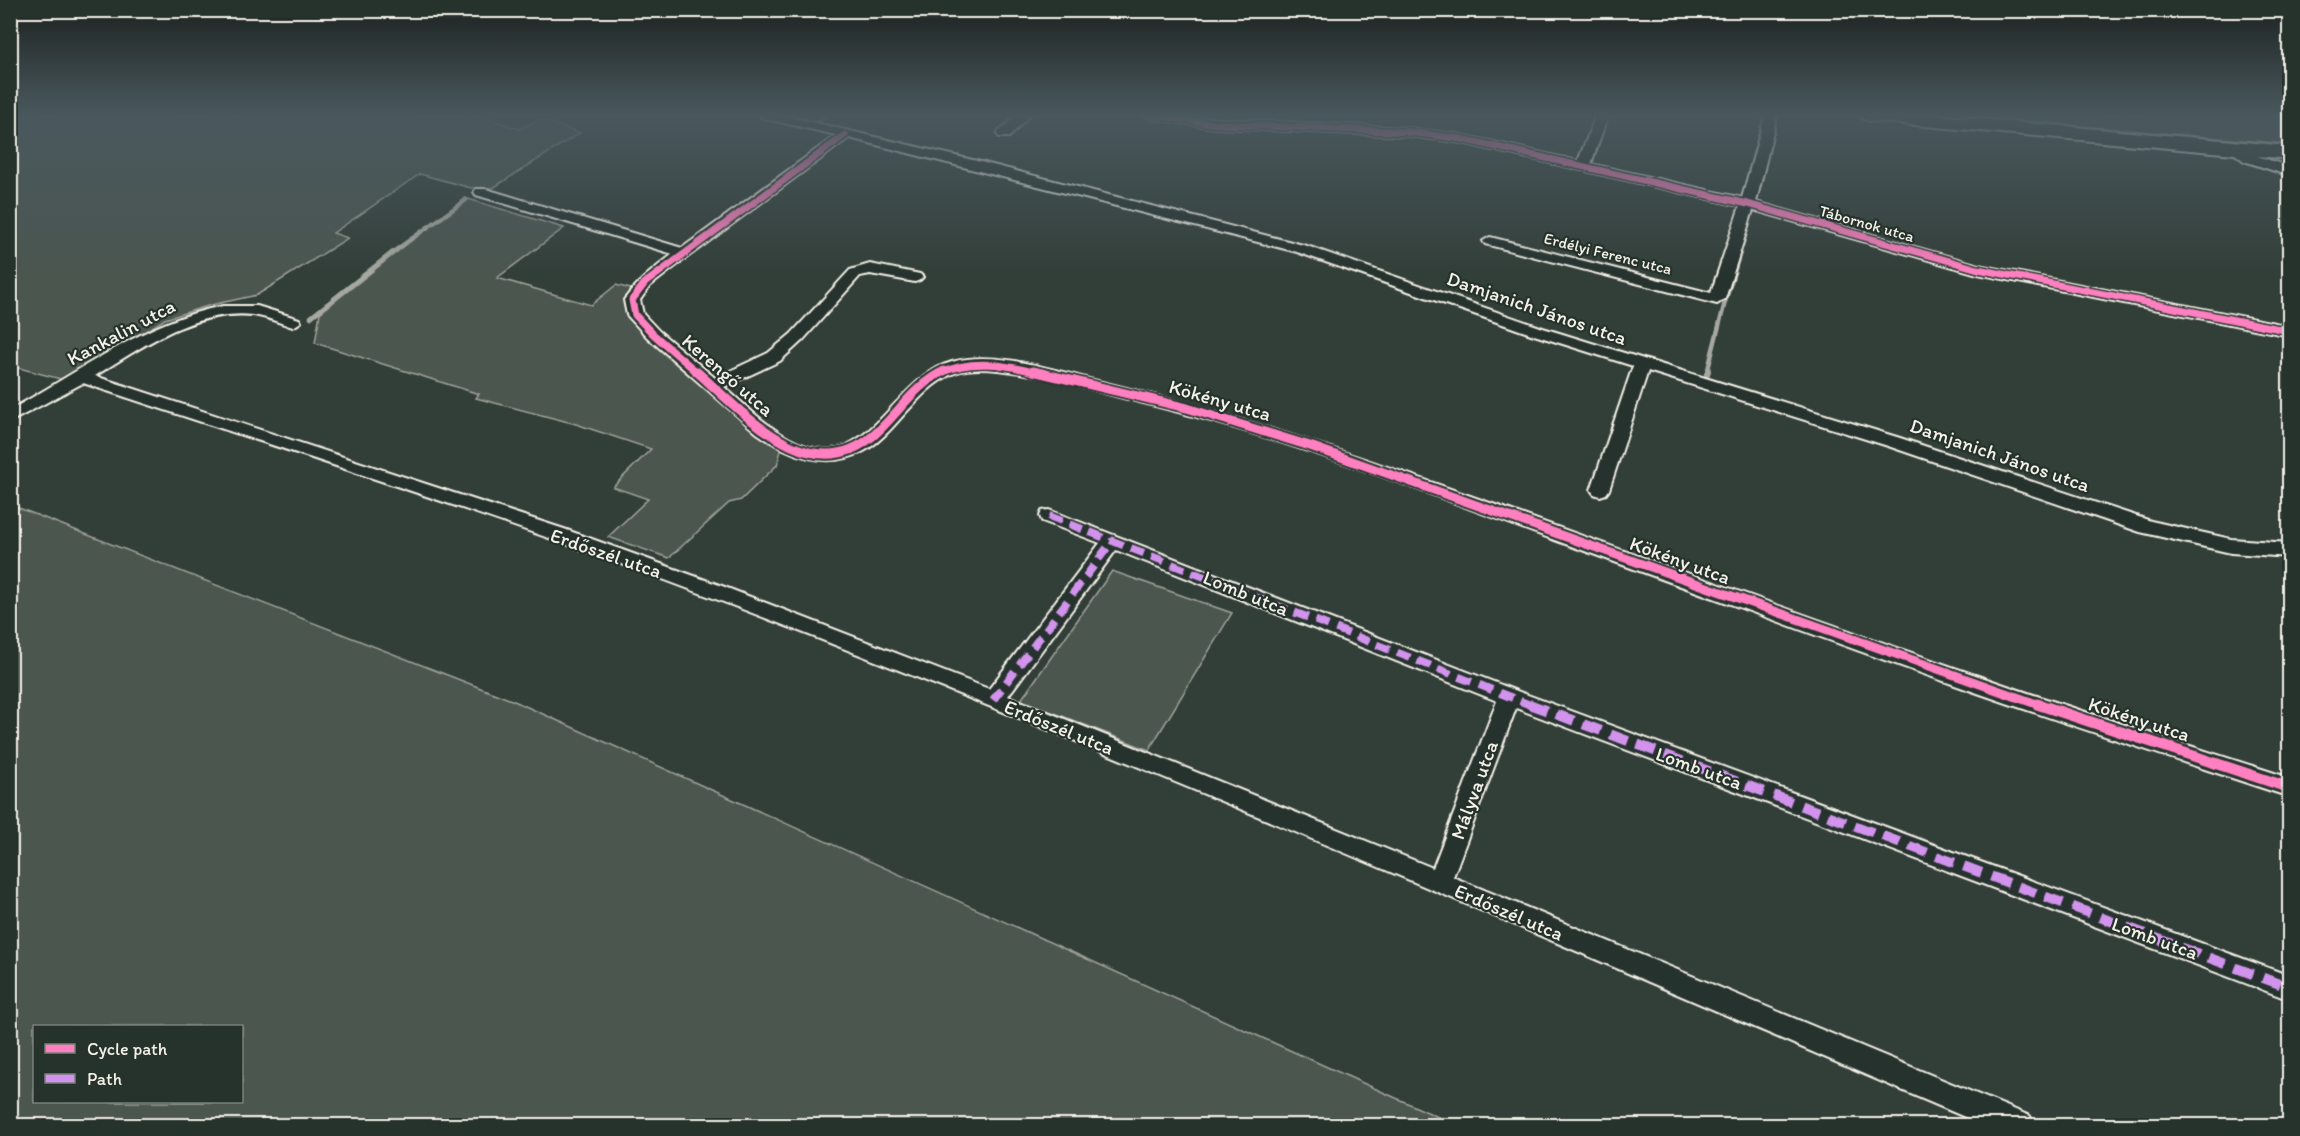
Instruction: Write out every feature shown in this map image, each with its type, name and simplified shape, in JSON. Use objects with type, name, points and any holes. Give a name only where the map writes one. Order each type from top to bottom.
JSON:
[{"type":"street","name":"Kerengő utca","points":[[800,168],[684,253],[638,290],[632,300],[635,315],[653,334],[780,441],[803,452],[829,456],[846,452],[864,444],[936,375],[956,366],[973,363],[1001,364],[1056,376]]},
{"type":"street","name":"Damjanich János utca","points":[[988,168],[1302,249],[1537,331],[1894,442],[2170,534],[2231,546],[2289,550]]},
{"type":"street","name":"Tábornok utca","points":[[1588,168],[1748,204],[1942,260],[2289,331]]},
{"type":"street","points":[[1748,204],[1758,168]]},
{"type":"street","points":[[481,192],[684,253]]},
{"type":"street","name":"Erdélyi Ferenc utca","points":[[1490,241],[1717,299],[1748,204]]},
{"type":"street","name":"Kerengő utca","points":[[714,385],[760,365],[782,351],[855,273],[866,269],[876,269],[915,277]]},
{"type":"street","name":"Kankalin utca","points":[[10,417],[164,328],[200,316],[225,311],[253,310],[293,322]]},
{"type":"street","points":[[1600,490],[1642,365]]},
{"type":"street","name":"Kökény utca","points":[[1056,376],[1205,412],[1310,446],[1956,677],[2289,788]]},
{"type":"street","name":"Erdőszél utca","points":[[81,377],[448,497],[710,590],[993,700],[2020,1125]]},
{"type":"street","name":"Lomb utca","points":[[1049,516],[1509,697],[2289,988]]},
{"type":"street","points":[[993,700],[1113,540]]},
{"type":"street","name":"Mályva utca","points":[[1439,883],[1509,697]]},
{"type":"shaded area","points":[[10,168],[525,168],[493,188],[471,188],[420,174],[333,233],[348,238],[257,295],[211,305],[165,319],[68,381],[19,368],[11,373]]},
{"type":"shaded area","points":[[465,198],[564,228],[497,278],[591,305],[616,285],[631,289],[628,318],[768,441],[782,447],[777,465],[741,500],[729,503],[669,558],[608,537],[648,499],[613,487],[651,449],[576,424],[476,398],[479,394],[315,343],[320,313]]},
{"type":"shaded area","points":[[11,505],[514,701],[1456,1125],[11,1125]]},
{"type":"shaded area","points":[[1112,571],[1232,613],[1149,750],[1021,700]]},
{"type":"waterway","points":[[311,317],[393,252],[466,200]]},
{"type":"waterway","points":[[1707,373],[1725,302],[1751,216]]},
{"type":"marked path","points":[[1049,516],[1509,697],[2290,988]]},
{"type":"marked path","points":[[993,700],[1113,540]]},
{"type":"cycle path","points":[[800,168],[645,283],[632,300],[635,315],[653,334],[780,441],[812,454],[829,456],[856,448],[873,436],[921,387],[936,375],[956,366],[981,363],[1015,367],[1187,408],[1310,446],[1979,685],[2290,788]]},
{"type":"cycle path","points":[[1590,168],[1748,204],[1978,269],[2290,331]]}]
